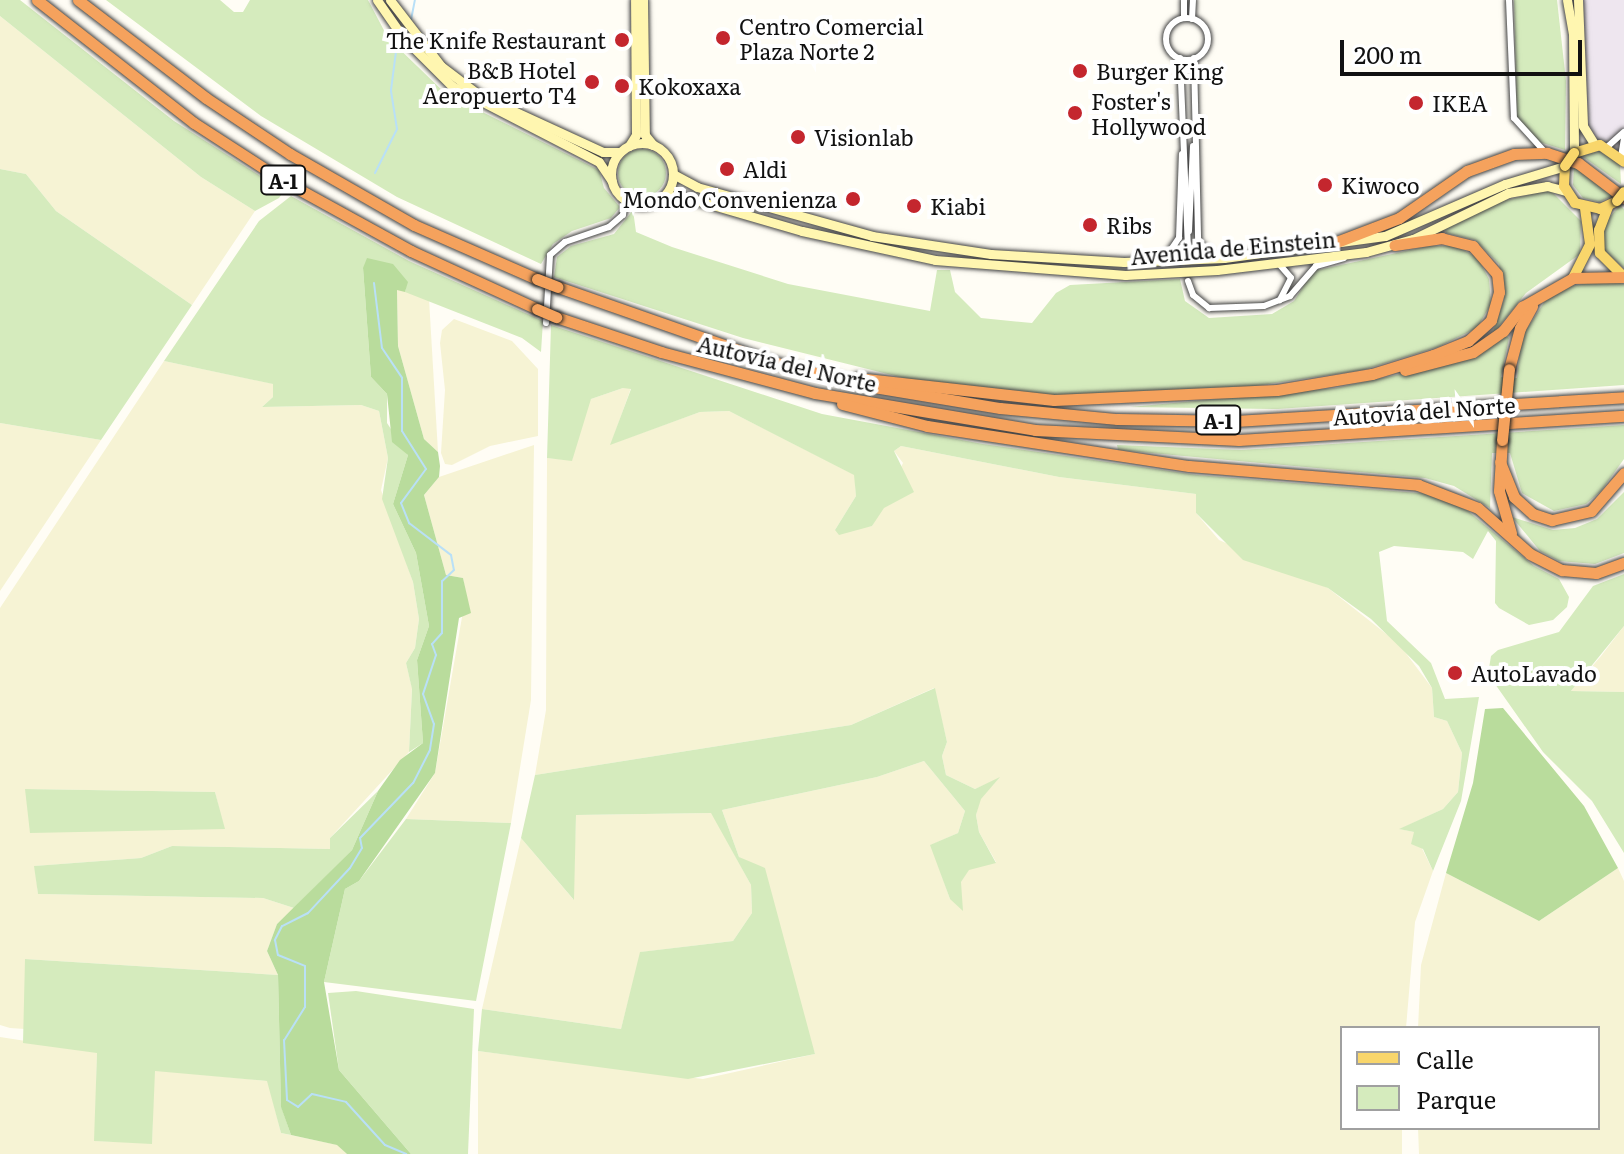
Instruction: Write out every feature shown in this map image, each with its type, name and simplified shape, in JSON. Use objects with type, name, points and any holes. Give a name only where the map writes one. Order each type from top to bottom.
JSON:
[{"type":"highway","name":"Autovía del Norte","points":[[37,0],[194,123],[282,180],[411,251],[537,309],[551,320],[815,393],[1035,430],[1223,439],[1350,436],[1624,416]]},
{"type":"highway","name":"Autovía del Norte","points":[[78,0],[206,98],[290,154],[414,225],[537,279],[674,332],[816,373],[926,397],[1117,419],[1348,418],[1624,397]]},
{"type":"highway","points":[[1326,246],[1399,218],[1487,162],[1547,153],[1588,168],[1618,199]]},
{"type":"highway","points":[[1372,374],[1468,341],[1491,320],[1499,292],[1497,274],[1473,246],[1442,238],[1395,245]]},
{"type":"highway","points":[[816,373],[1054,400],[1236,393],[1372,374],[1473,352],[1538,299],[1573,278],[1624,277]]},
{"type":"highway","points":[[1513,538],[1499,491],[1509,369],[1520,328],[1538,299]]},
{"type":"highway","points":[[815,393],[887,418],[1143,459],[1418,485],[1478,508],[1540,561],[1562,570],[1596,573],[1624,563]]},
{"type":"highway","points":[[1500,462],[1514,497],[1533,514],[1552,520],[1573,519],[1591,511],[1624,473]]},
{"type":"main road","points":[[1573,278],[1590,244],[1585,207],[1566,191],[1565,166],[1574,153],[1601,146],[1623,160]]},
{"type":"main road","points":[[1585,207],[1618,199]]},
{"type":"main road","points":[[1618,199],[1598,245],[1608,265],[1624,277]]},
{"type":"street","points":[[377,0],[402,36],[452,86],[599,162],[625,200],[643,205],[659,200],[673,174],[667,157],[645,135],[643,0]]},
{"type":"street","points":[[390,0],[441,66],[479,95],[603,152],[653,145]]},
{"type":"street","points":[[612,181],[624,149],[636,135],[635,0]]},
{"type":"street","points":[[1184,0],[1184,18]]},
{"type":"street","points":[[1192,19],[1193,0]]},
{"type":"street","points":[[1509,0],[1514,118],[1522,132],[1547,153]]},
{"type":"street","points":[[1567,0],[1573,33],[1574,153]]},
{"type":"street","points":[[1578,0],[1583,126],[1601,146],[1624,134],[1623,160]]},
{"type":"street","points":[[1180,58],[1194,58],[1204,51],[1208,38],[1203,26],[1192,19],[1184,18],[1172,25],[1167,38],[1180,58],[1188,250],[1194,143]]},
{"type":"street","points":[[1194,58],[1198,229],[1203,252],[1224,258]]},
{"type":"street","points":[[1163,261],[1179,238],[1178,174],[1184,150]]},
{"type":"street","name":"Avenida de Einstein","points":[[673,174],[759,206],[872,236],[1018,257],[1163,261],[1224,258],[1326,246],[1403,231],[1493,189],[1565,166]]},
{"type":"street","name":"Avenida de Einstein","points":[[659,200],[678,195],[871,248],[1003,268],[1125,275],[1279,264],[1366,252],[1395,245],[1508,193],[1547,186],[1566,191]]},
{"type":"street","points":[[551,320],[550,255],[565,242],[609,227],[623,215],[625,200]]},
{"type":"street","points":[[1188,281],[1193,295],[1209,308],[1275,304],[1290,296],[1316,266],[1366,252]]},
{"type":"street","points":[[1275,304],[1291,285],[1279,264]]},
{"type":"shaded area","points":[[1578,0],[1624,0],[1624,162],[1590,140],[1583,126]]},
{"type":"shaded area","points":[[0,16],[201,177],[255,211],[192,305],[56,211],[26,174],[0,169]]},
{"type":"shaded area","points":[[397,289],[429,299],[438,452],[424,439],[398,346]]},
{"type":"shaded area","points":[[454,319],[512,341],[538,369],[538,436],[490,446],[452,465],[445,464],[441,453],[445,390],[440,343],[442,330]]},
{"type":"shaded area","points":[[164,361],[274,384],[273,397],[262,407],[361,405],[379,411],[388,458],[381,490],[413,582],[419,619],[415,648],[406,663],[412,688],[409,752],[330,838],[331,849],[172,846],[141,858],[35,866],[38,894],[263,898],[294,908],[277,924],[267,951],[278,975],[25,959],[25,1029],[0,1025],[0,608]],"holes":[[[25,789],[215,792],[224,829],[144,829]]]},
{"type":"shaded area","points":[[631,388],[611,444],[700,412],[729,411],[855,475],[856,496],[835,530],[872,526],[903,463],[894,451],[901,446],[1059,477],[1196,494],[1196,513],[1219,540],[1328,588],[1399,644],[1432,688],[1434,717],[1447,721],[1462,753],[1458,792],[1443,809],[1400,829],[1414,832],[1433,871],[1415,922],[1406,1026],[1340,1026],[1340,1130],[1402,1130],[1402,1154],[478,1154],[478,1051],[703,1079],[815,1054],[749,865],[739,857],[722,810],[877,777],[924,761],[965,811],[958,833],[931,845],[950,899],[969,869],[996,862],[979,832],[976,815],[980,799],[998,779],[975,789],[946,775],[942,756],[947,742],[934,688],[851,725],[535,775],[546,710],[547,458],[572,460],[583,410],[591,399]]},
{"type":"shaded area","points":[[0,423],[101,440],[0,591]]},
{"type":"shaded area","points":[[534,445],[531,700],[511,823],[406,819],[435,773],[466,594],[463,578],[446,575],[424,495],[439,477]]},
{"type":"shaded area","points":[[1624,626],[1624,692],[1571,691],[1601,656]]},
{"type":"shaded area","points":[[712,813],[751,885],[752,913],[733,941],[641,952],[621,1029],[482,1009],[521,838],[573,899],[576,815]]},
{"type":"shaded area","points":[[1618,868],[1624,881],[1624,1154],[1419,1154],[1418,1130],[1600,1130],[1600,1026],[1418,1026],[1421,965],[1446,873],[1539,921]]},
{"type":"shaded area","points":[[0,1037],[97,1052],[95,1141],[152,1143],[154,1070],[268,1081],[281,1133],[338,1145],[347,1154],[0,1154]]},
{"type":"green space","points":[[0,0],[20,0],[174,121],[284,191],[279,198],[255,211],[201,177],[0,16]]},
{"type":"green space","points":[[106,0],[220,0],[234,12],[243,12],[250,0],[368,0],[388,38],[446,94],[599,170],[604,188],[620,207],[611,218],[572,231],[553,244],[541,264],[397,197],[261,116]]},
{"type":"green space","points":[[1514,0],[1557,0],[1566,81],[1565,150],[1536,141],[1517,117]]},
{"type":"green space","points":[[642,149],[651,150],[659,156],[665,164],[665,182],[659,190],[651,196],[642,197],[633,196],[625,190],[619,182],[618,173],[619,164],[625,156],[633,150]]},
{"type":"green space","points":[[1599,151],[1620,164],[1621,184],[1582,156]]},
{"type":"green space","points":[[1574,166],[1615,195],[1599,202],[1583,198],[1573,185]]},
{"type":"green space","points":[[0,169],[26,174],[56,211],[192,305],[101,440],[0,423]]},
{"type":"green space","points":[[1550,190],[1581,221],[1580,254],[1526,293],[1492,335],[1504,300],[1499,264],[1475,240],[1446,233],[1445,228],[1498,202]]},
{"type":"green space","points":[[291,196],[409,261],[543,321],[541,352],[522,338],[405,292],[407,282],[363,268],[371,377],[387,394],[387,423],[408,455],[393,504],[416,553],[429,626],[417,660],[423,743],[409,752],[412,689],[406,663],[415,648],[419,619],[413,582],[382,499],[388,458],[379,411],[361,405],[262,407],[273,397],[273,384],[164,361],[259,221]]},
{"type":"green space","points":[[1620,205],[1624,209],[1624,268],[1605,251],[1603,239],[1604,224]]},
{"type":"green space","points":[[633,210],[636,232],[672,247],[788,284],[930,311],[937,270],[950,270],[955,292],[981,318],[1032,323],[1056,293],[1070,285],[1180,279],[1185,301],[1209,318],[1272,314],[1294,301],[1313,271],[1429,246],[1455,246],[1477,257],[1489,279],[1491,304],[1477,328],[1438,347],[1363,370],[1249,387],[1083,398],[920,382],[743,338],[554,277],[557,257],[571,246],[614,234]]},
{"type":"green space","points":[[367,258],[393,264],[408,282],[405,292],[397,290],[398,346],[424,439],[438,452],[440,466],[439,477],[424,495],[446,575],[463,578],[471,613],[459,618],[435,773],[359,881],[345,889],[324,982],[339,1070],[411,1154],[347,1154],[337,1145],[291,1135],[281,1107],[278,975],[267,951],[277,924],[352,850],[378,791],[400,760],[423,743],[417,660],[429,626],[416,553],[393,504],[408,455],[392,442],[387,394],[371,377],[363,268]]},
{"type":"green space","points":[[1607,280],[1624,284],[1624,385],[1278,409],[1130,407],[1336,388],[1474,358],[1505,335],[1509,338],[1501,377],[1517,378],[1521,338],[1545,301],[1565,287]]},
{"type":"green space","points":[[551,325],[822,414],[983,444],[1197,475],[1431,494],[1468,511],[1534,566],[1559,579],[1569,597],[1567,607],[1553,620],[1529,625],[1499,608],[1495,603],[1496,541],[1488,531],[1473,559],[1463,552],[1394,546],[1379,552],[1387,621],[1431,663],[1445,699],[1479,697],[1461,801],[1433,871],[1423,849],[1411,844],[1414,832],[1399,829],[1443,809],[1458,792],[1462,753],[1447,721],[1434,717],[1432,688],[1419,666],[1371,619],[1328,588],[1243,560],[1196,513],[1196,494],[1059,477],[901,446],[894,451],[914,492],[884,508],[872,526],[839,535],[835,530],[856,496],[854,475],[729,411],[700,412],[610,445],[631,389],[623,388],[591,399],[572,461],[547,458]]},
{"type":"green space","points":[[1624,425],[1624,459],[1601,491],[1586,504],[1554,511],[1522,493],[1510,453],[1492,453],[1490,508],[1454,486],[1425,478],[1118,450],[1117,445],[1241,450]]},
{"type":"green space","points":[[1624,492],[1624,553],[1595,564],[1559,561],[1540,551],[1512,517],[1553,530],[1575,528],[1597,519]]},
{"type":"green space","points":[[1624,574],[1624,626],[1571,691],[1624,692],[1624,853],[1592,801],[1543,752],[1488,674],[1491,656],[1498,650],[1559,632],[1593,586]]},
{"type":"green space","points":[[935,688],[947,742],[942,756],[946,775],[975,789],[1000,777],[981,799],[976,815],[979,832],[996,863],[969,870],[961,882],[963,911],[950,899],[930,845],[958,833],[965,811],[924,761],[877,777],[722,810],[739,857],[765,868],[815,1054],[688,1079],[478,1051],[482,1009],[621,1029],[640,952],[733,941],[752,913],[751,885],[711,813],[576,815],[574,900],[521,838],[535,775],[851,725]]},
{"type":"green space","points":[[1503,708],[1584,806],[1618,868],[1539,921],[1446,873],[1473,783],[1485,709]]},
{"type":"green space","points":[[25,789],[215,792],[225,829],[30,833]]},
{"type":"green space","points":[[378,791],[352,850],[294,908],[263,898],[38,894],[34,866],[141,858],[172,846],[330,849],[330,838]]},
{"type":"green space","points":[[406,819],[511,823],[476,1001],[324,982],[345,889],[359,881]]},
{"type":"green space","points":[[25,959],[278,975],[281,1106],[291,1135],[281,1133],[267,1081],[155,1071],[152,1144],[94,1141],[97,1053],[23,1043]]},
{"type":"green space","points":[[356,991],[474,1009],[468,1154],[411,1154],[339,1070],[328,993]]},
{"type":"waterway","points":[[411,20],[415,0]]},
{"type":"waterway","points":[[375,173],[397,129],[391,90],[397,44]]},
{"type":"waterway","points":[[374,283],[382,348],[402,378],[402,431],[426,469],[401,503],[409,523],[451,555],[454,570],[442,581],[442,633],[432,644],[436,655],[423,694],[434,724],[430,750],[413,783],[360,838],[362,848],[350,868],[308,913],[282,926],[275,940],[278,955],[305,966],[305,1007],[284,1040],[287,1100],[298,1107],[312,1094],[346,1102],[385,1145],[406,1154]]},
{"type":"tunnel","points":[[1188,254],[1188,281]]},
{"type":"place","name":"Centro Comercial Plaza Norte 2","points":[[723,38]]},
{"type":"place","name":"The Knife Restaurant","points":[[622,40]]},
{"type":"place","name":"Burger King","points":[[1080,71]]},
{"type":"place","name":"B&B Hotel Aeropuerto T4","points":[[592,82]]},
{"type":"place","name":"Kokoxaxa","points":[[622,86]]},
{"type":"place","name":"IKEA","points":[[1416,103]]},
{"type":"place","name":"Foster's Hollywood","points":[[1075,113]]},
{"type":"place","name":"Visionlab","points":[[798,137]]},
{"type":"place","name":"Aldi","points":[[727,169]]},
{"type":"place","name":"Kiwoco","points":[[1325,185]]},
{"type":"place","name":"Mondo Convenienza","points":[[853,199]]},
{"type":"place","name":"Kiabi","points":[[914,206]]},
{"type":"place","name":"Ribs","points":[[1090,225]]},
{"type":"place","name":"AutoLavado","points":[[1455,673]]}]
